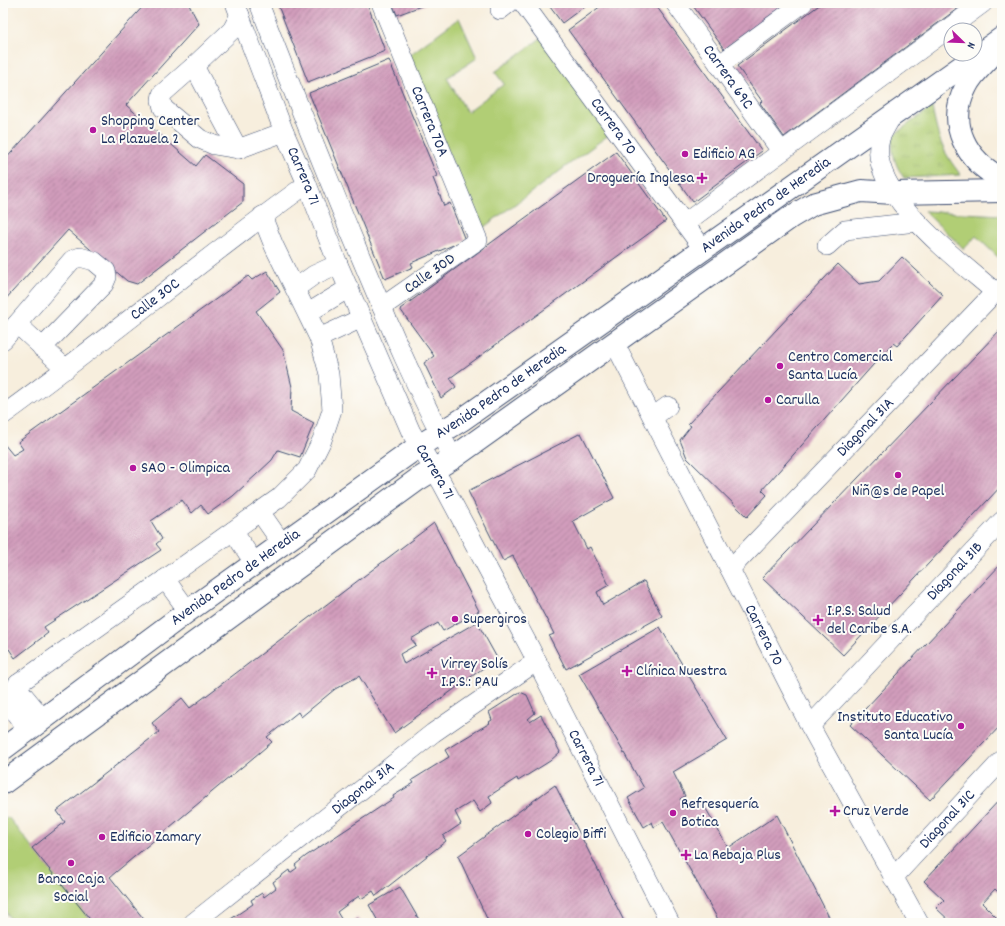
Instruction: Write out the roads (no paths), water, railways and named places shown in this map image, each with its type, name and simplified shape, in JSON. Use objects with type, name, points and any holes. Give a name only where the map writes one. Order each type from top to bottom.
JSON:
[{"type":"highway","name":"Avenida Pedro de Heredia","points":[[3,749],[188,611],[283,545],[419,446],[440,434],[704,250],[1002,38]]},
{"type":"highway","points":[[1002,44],[966,86],[960,104],[959,122],[964,143],[973,159],[988,172],[1002,179]]},
{"type":"highway","name":"Avenida Pedro de Heredia","points":[[3,783],[411,485],[453,458],[615,344],[791,217],[813,204],[860,191],[894,193],[1002,191]]},
{"type":"street","name":"Carrera 71","points":[[259,3],[296,99],[382,307],[440,434],[453,458]]},
{"type":"street","name":"Carrera 70A","points":[[381,3],[478,240]]},
{"type":"street","name":"Carrera 70","points":[[524,3],[704,250]]},
{"type":"street","name":"Carrera 69C","points":[[675,3],[781,151]]},
{"type":"street","points":[[719,65],[803,3]]},
{"type":"street","points":[[685,224],[974,6]]},
{"type":"street","name":"Carrera 71","points":[[238,9],[284,132],[307,184],[338,264],[419,446],[434,470],[537,661],[670,923]]},
{"type":"street","points":[[238,9],[232,30],[162,94],[160,100],[163,108],[200,139],[214,145],[238,149],[284,132]]},
{"type":"street","points":[[194,66],[238,149]]},
{"type":"street","points":[[891,117],[880,139],[879,155],[883,173],[894,193],[916,222],[998,290]]},
{"type":"street","name":"Calle 30C","points":[[3,415],[66,369],[262,216],[307,184]]},
{"type":"street","points":[[35,725],[18,684],[279,498],[307,470],[322,440],[332,410],[330,374],[319,338],[296,288],[274,246],[262,216]]},
{"type":"street","points":[[827,246],[845,230],[916,222]]},
{"type":"street","name":"Calle 30D","points":[[382,307],[478,240]]},
{"type":"street","points":[[3,340],[72,260],[80,257],[87,258],[106,271],[107,277],[104,284],[42,348]]},
{"type":"street","points":[[296,288],[314,275],[338,264]]},
{"type":"street","points":[[308,313],[349,288]]},
{"type":"street","name":"Diagonal 31A","points":[[730,569],[998,290]]},
{"type":"street","points":[[319,338],[362,318]]},
{"type":"street","points":[[18,324],[66,369]]},
{"type":"street","name":"Carrera 70","points":[[615,344],[810,726],[919,923]]},
{"type":"street","points":[[653,417],[668,406]]},
{"type":"street","points":[[260,512],[283,545]]},
{"type":"street","name":"Diagonal 31B","points":[[810,726],[1002,521]]},
{"type":"street","points":[[233,531],[255,564]]},
{"type":"street","points":[[165,579],[188,611]]},
{"type":"street","name":"Diagonal 31A","points":[[193,923],[433,733],[537,661]]},
{"type":"street","name":"Diagonal 31C","points":[[893,878],[1002,760]]},
{"type":"place","name":"Shopping Center La Plazuela 2","points":[[93,130]]},
{"type":"place","name":"Edificio AG","points":[[685,154]]},
{"type":"place","name":"Droguería Inglesa","points":[[702,178]]},
{"type":"place","name":"Centro Comercial Santa Lucía","points":[[780,366]]},
{"type":"place","name":"Carulla","points":[[768,400]]},
{"type":"place","name":"SAO - Olimpica","points":[[133,468]]},
{"type":"place","name":"Niñ@s de Papel","points":[[898,475]]},
{"type":"place","name":"Supergiros","points":[[455,619]]},
{"type":"place","name":"I.P.S. Salud del Caribe S.A.","points":[[818,620]]},
{"type":"place","name":"Clínica Nuestra","points":[[627,671]]},
{"type":"place","name":"Virrey Solís I.P.S.: PAU","points":[[432,673]]},
{"type":"place","name":"Instituto Educativo Santa Lucía","points":[[961,726]]},
{"type":"place","name":"Cruz Verde","points":[[835,811]]},
{"type":"place","name":"Refresquería Botica","points":[[673,813]]},
{"type":"place","name":"Colegio Biffi","points":[[528,834]]},
{"type":"place","name":"Edificio Zamary","points":[[102,837]]},
{"type":"place","name":"La Rebaja Plus","points":[[686,855]]},
{"type":"place","name":"Banco Caja Social","points":[[71,863]]}]
